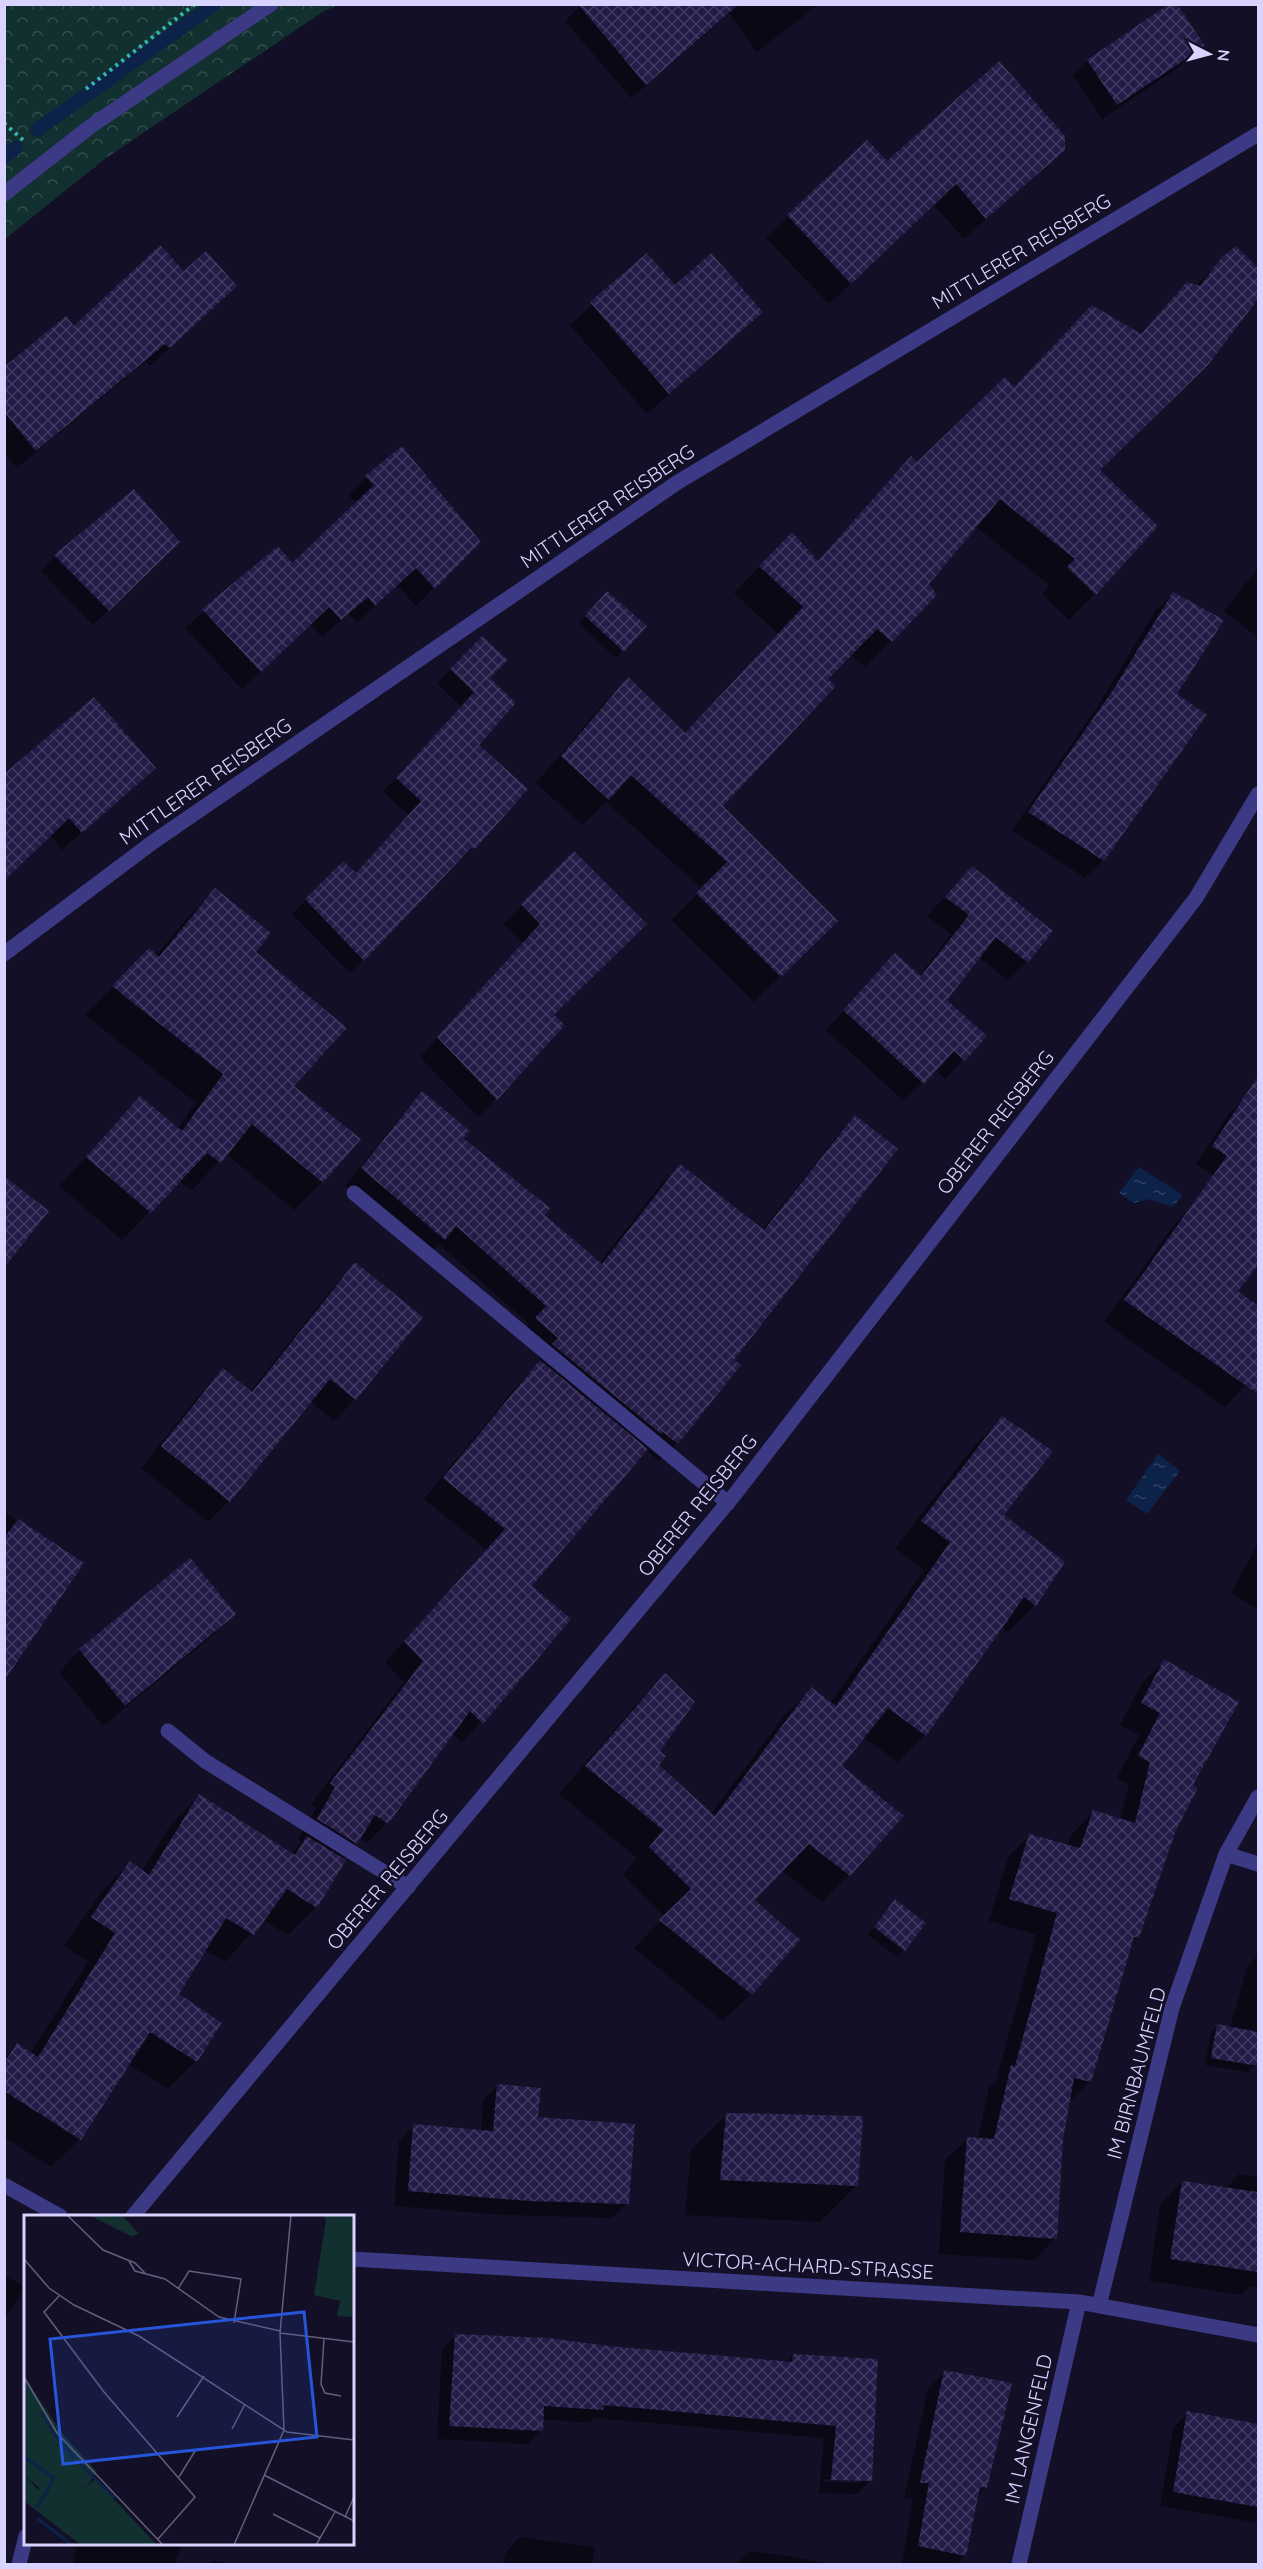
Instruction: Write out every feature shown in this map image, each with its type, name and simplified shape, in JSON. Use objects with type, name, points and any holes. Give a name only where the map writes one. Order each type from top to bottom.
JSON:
[{"type":"street","points":[[4,194],[91,126],[271,4]]},
{"type":"street","name":"MITTLERER REISBERG","points":[[4,954],[153,842],[678,482],[1258,134]]},
{"type":"street","name":"OBERER REISBERG","points":[[135,2215],[728,1503],[1196,898],[1258,794]]},
{"type":"street","points":[[354,1193],[728,1503]]},
{"type":"street","points":[[168,1731],[205,1761],[408,1887]]},
{"type":"street","name":"IM BIRNBAUMFELD","points":[[1099,2306],[1172,2008],[1226,1854],[1258,1797]]},
{"type":"street","points":[[1226,1854],[1258,1864]]},
{"type":"street","points":[[4,2185],[56,2215]]},
{"type":"street","name":"VICTOR-ACHARD-STRASSE","points":[[354,2259],[1079,2302],[1258,2335]]},
{"type":"street","name":"IM LANGENFELD","points":[[1019,2565],[1079,2302]]},
{"type":"street","points":[[19,2565],[24,2544]]},
{"type":"path","points":[[76,96],[195,4]]},
{"type":"path","points":[[13,145],[30,132]]},
{"type":"green space","points":[[5,5],[339,5],[324,11],[106,158],[5,239]]},
{"type":"water","points":[[1139,1167],[1183,1195],[1173,1207],[1148,1199],[1134,1203],[1119,1193]]},
{"type":"water","points":[[1158,1454],[1180,1471],[1147,1514],[1126,1500]]},
{"type":"building","points":[[578,4],[739,4],[646,85]]},
{"type":"building","points":[[1169,4],[1177,4],[1205,46],[1117,105],[1087,60]]},
{"type":"building","points":[[999,61],[1065,136],[1065,150],[986,219],[956,184],[851,284],[787,215],[867,140],[887,161]]},
{"type":"building","points":[[160,245],[184,271],[206,251],[237,286],[170,348],[165,344],[36,451],[4,412],[4,367],[66,316],[74,326]]},
{"type":"building","points":[[1236,246],[1258,268],[1258,299],[1208,365],[1100,470],[1158,526],[1096,595],[1067,567],[1075,559],[1000,499],[929,584],[937,595],[892,642],[877,629],[828,679],[836,686],[723,806],[838,921],[781,977],[696,893],[727,862],[631,775],[609,800],[561,756],[628,677],[685,733],[803,607],[759,566],[792,532],[818,561],[911,456],[917,462],[1005,377],[1014,387],[1092,305],[1141,334],[1187,282],[1200,286],[1222,257]]},
{"type":"building","points":[[647,253],[675,285],[711,253],[763,312],[669,394],[590,302]]},
{"type":"building","points":[[402,446],[481,542],[435,589],[416,568],[375,606],[368,597],[341,620],[329,607],[261,672],[202,609],[278,546],[292,563],[374,485],[365,476]]},
{"type":"building","points":[[134,489],[180,542],[109,611],[54,555]]},
{"type":"building","points":[[607,591],[647,626],[624,652],[585,616]]},
{"type":"building","points":[[1173,592],[1224,620],[1177,694],[1207,715],[1104,861],[1028,812],[1115,687]]},
{"type":"building","points":[[482,636],[508,660],[490,678],[516,703],[479,745],[528,789],[475,849],[472,847],[364,961],[305,899],[343,861],[356,873],[421,801],[396,778],[474,692],[450,669]]},
{"type":"building","points":[[94,697],[156,768],[82,833],[69,818],[4,881],[4,774]]},
{"type":"building","points":[[574,851],[647,924],[554,1015],[565,1025],[497,1100],[437,1037],[540,924],[521,904]]},
{"type":"building","points":[[972,866],[1053,931],[1028,963],[996,937],[947,1000],[987,1036],[965,1061],[954,1051],[924,1084],[843,1010],[895,953],[921,976],[969,915],[945,897]]},
{"type":"building","points":[[215,888],[271,933],[256,952],[347,1028],[294,1086],[361,1139],[323,1183],[252,1124],[221,1163],[207,1153],[151,1213],[86,1157],[140,1096],[182,1131],[223,1074],[112,986],[149,948],[159,957]]},
{"type":"building","points":[[1258,1076],[1258,1265],[1238,1291],[1258,1306],[1258,1394],[1124,1300],[1227,1156],[1212,1146]]},
{"type":"building","points":[[422,1091],[470,1131],[463,1138],[550,1208],[545,1215],[602,1264],[680,1164],[764,1230],[855,1115],[898,1149],[734,1360],[741,1365],[678,1444],[663,1432],[661,1434],[552,1344],[558,1338],[535,1318],[546,1306],[456,1226],[445,1240],[361,1168]]},
{"type":"building","points":[[4,1176],[49,1211],[4,1268]]},
{"type":"building","points":[[355,1262],[423,1317],[356,1400],[330,1379],[230,1502],[161,1446],[223,1368],[252,1392]]},
{"type":"building","points":[[540,1360],[648,1449],[532,1586],[571,1619],[483,1724],[470,1711],[388,1824],[375,1815],[357,1844],[317,1819],[335,1787],[330,1783],[423,1661],[404,1641],[505,1529],[443,1478]]},
{"type":"building","points":[[1002,1416],[1053,1451],[1004,1515],[1065,1562],[1036,1606],[1024,1597],[926,1736],[888,1708],[842,1766],[904,1816],[850,1876],[809,1844],[755,1900],[800,1940],[752,1995],[659,1920],[691,1889],[649,1847],[663,1830],[585,1766],[665,1673],[695,1702],[660,1751],[666,1756],[659,1765],[715,1816],[811,1687],[836,1706],[950,1542],[921,1521]]},
{"type":"building","points":[[18,1519],[84,1563],[4,1681],[4,1538]]},
{"type":"building","points":[[190,1558],[236,1614],[125,1706],[79,1649]]},
{"type":"building","points":[[1164,1659],[1239,1702],[1193,1785],[1198,1788],[1176,1830],[1139,1938],[1134,1937],[1091,2082],[1074,2078],[1063,2139],[1057,2239],[960,2232],[967,2137],[994,2139],[1011,2065],[1015,2066],[1057,1913],[1009,1899],[1029,1834],[1080,1848],[1093,1810],[1135,1823],[1150,1762],[1138,1756],[1160,1713],[1141,1703]]},
{"type":"building","points":[[199,1794],[295,1855],[307,1836],[346,1860],[317,1908],[287,1889],[254,1935],[226,1918],[179,1994],[222,2023],[197,2062],[150,2032],[81,2140],[4,2091],[4,2063],[17,2043],[38,2057],[115,1933],[91,1917],[130,1861],[149,1875]]},
{"type":"building","points":[[895,1899],[926,1923],[905,1951],[874,1927]]},
{"type":"building","points":[[1217,2024],[1258,2032],[1258,2066],[1211,2058]]},
{"type":"building","points":[[497,2084],[541,2088],[538,2117],[635,2124],[629,2204],[529,2201],[408,2191],[413,2124],[493,2131]]},
{"type":"building","points":[[726,2113],[863,2116],[858,2186],[720,2180]]},
{"type":"building","points":[[1182,2181],[1258,2192],[1258,2272],[1170,2259]]},
{"type":"building","points":[[455,2334],[548,2338],[608,2346],[792,2362],[793,2354],[878,2359],[872,2481],[831,2480],[836,2426],[604,2405],[603,2410],[544,2406],[543,2431],[449,2426]]},
{"type":"building","points":[[944,2370],[1012,2383],[987,2488],[980,2487],[966,2556],[918,2546],[929,2483],[920,2483]]},
{"type":"building","points":[[1187,2411],[1258,2424],[1258,2507],[1173,2492]]},
{"type":"waterway","points":[[37,130],[215,4]]},
{"type":"waterway","points":[[4,157],[16,148]]}]
